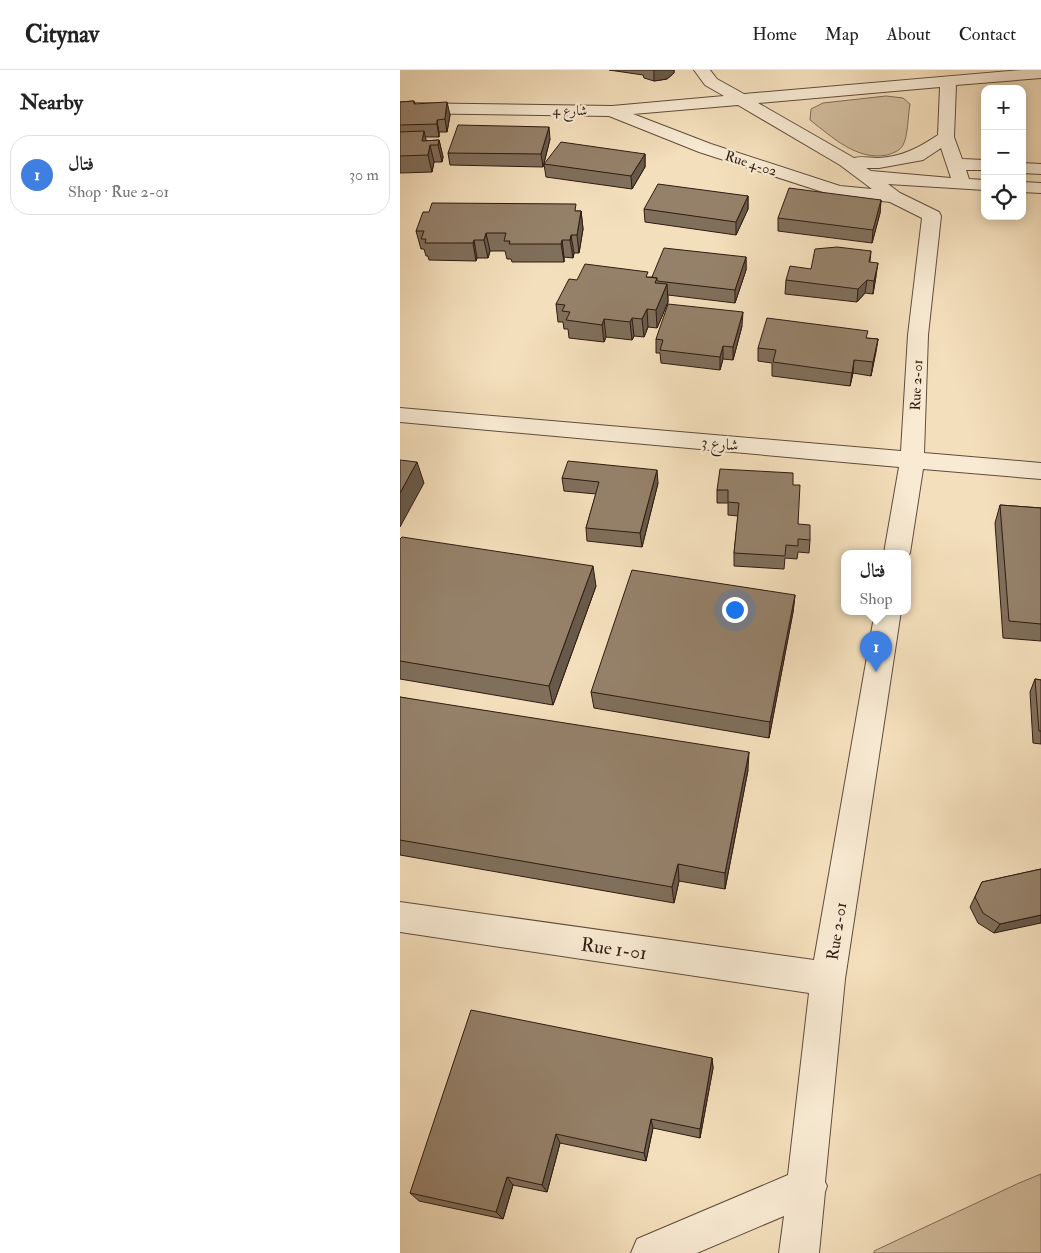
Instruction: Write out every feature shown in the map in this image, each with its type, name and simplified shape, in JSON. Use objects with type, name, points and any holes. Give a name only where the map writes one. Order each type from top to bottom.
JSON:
[{"type":"street","points":[[702,70],[711,82],[846,160],[894,197],[932,216],[962,184]]},
{"type":"street","name":"شارع 4","points":[[400,108],[612,111],[1041,73]]},
{"type":"street","points":[[948,81],[946,137],[962,184]]},
{"type":"street","name":"Rue 4-02","points":[[612,111],[705,148],[838,190],[894,197]]},
{"type":"street","points":[[846,160],[879,163],[918,156],[946,137]]},
{"type":"street","points":[[956,164],[981,165]]},
{"type":"street","points":[[1026,168],[1041,169]]},
{"type":"street","points":[[865,175],[981,185]]},
{"type":"street","points":[[1026,187],[1041,188]]},
{"type":"street","name":"Rue 2-01","points":[[897,550],[912,461],[918,335],[932,216]]},
{"type":"street","name":"شارع 3","points":[[400,415],[1041,471]]},
{"type":"street","name":"Rue 2-01","points":[[799,1253],[808,1186],[828,979],[887,615]]},
{"type":"street","name":"Rue 1-01","points":[[400,917],[828,979]]},
{"type":"street","points":[[651,1253],[808,1186]]},
{"type":"shaded area","points":[[886,96],[903,98],[910,104],[905,141],[902,147],[894,153],[876,156],[855,151],[836,140],[810,120],[811,109],[823,103]]},
{"type":"shaded area","points":[[1041,1174],[1041,1253],[874,1253],[874,1251]]},
{"type":"building","points":[[414,101],[414,104],[447,102],[445,119],[437,120],[437,124],[400,125],[400,102]]},
{"type":"building","points":[[458,125],[549,127],[541,154],[448,153]]},
{"type":"building","points":[[424,131],[422,141],[439,140],[438,145],[430,145],[428,155],[400,156],[400,132]]},
{"type":"building","points":[[561,142],[645,154],[631,176],[544,164]]},
{"type":"building","points":[[658,184],[748,196],[736,222],[644,209]]},
{"type":"building","points":[[789,188],[881,200],[873,230],[778,218]]},
{"type":"building","points":[[432,203],[576,204],[575,211],[581,211],[577,235],[571,235],[570,240],[562,240],[561,244],[509,244],[510,241],[504,241],[506,233],[486,233],[484,240],[474,240],[473,243],[425,243],[426,239],[421,239],[424,231],[416,231],[423,212],[429,212]]},
{"type":"building","points":[[837,247],[871,251],[869,262],[878,263],[874,281],[867,280],[858,289],[786,280],[790,266],[811,269],[815,249]]},
{"type":"building","points":[[664,248],[746,257],[735,290],[657,281],[657,278],[652,277]]},
{"type":"building","points":[[585,264],[648,272],[646,277],[657,278],[655,283],[667,284],[656,310],[647,309],[642,319],[632,318],[630,322],[604,319],[602,325],[566,320],[570,312],[562,311],[565,305],[556,304],[569,279],[577,280]]},
{"type":"building","points":[[668,304],[743,312],[733,347],[723,346],[720,357],[660,350],[663,340],[656,339]]},
{"type":"building","points":[[767,318],[868,331],[866,338],[878,339],[873,362],[854,360],[852,373],[773,362],[776,350],[758,348]]},
{"type":"building","points":[[400,460],[417,462],[400,493]]},
{"type":"building","points":[[568,461],[657,470],[640,533],[586,528],[599,482],[562,478]]},
{"type":"building","points":[[720,469],[793,473],[793,485],[800,485],[798,524],[810,525],[810,540],[798,539],[798,546],[786,545],[785,556],[734,553],[739,503],[728,502],[728,490],[717,490]]},
{"type":"building","points":[[1000,505],[1041,508],[1041,624],[1009,621]]},
{"type":"building","points":[[402,537],[593,566],[549,686],[400,661],[400,539]]},
{"type":"building","points":[[632,570],[795,595],[770,722],[591,692]]},
{"type":"building","points":[[1035,679],[1041,680],[1041,731],[1039,731]]},
{"type":"building","points":[[400,697],[749,752],[725,873],[678,864],[672,887],[400,840]]},
{"type":"building","points":[[1041,869],[1041,915],[1000,924],[983,913],[975,897],[982,882]]},
{"type":"building","points":[[471,1010],[712,1058],[700,1129],[651,1119],[644,1153],[556,1134],[542,1185],[507,1177],[496,1212],[410,1193]]},
{"type":"place","name":"فتال","points":[[876,672]]}]
